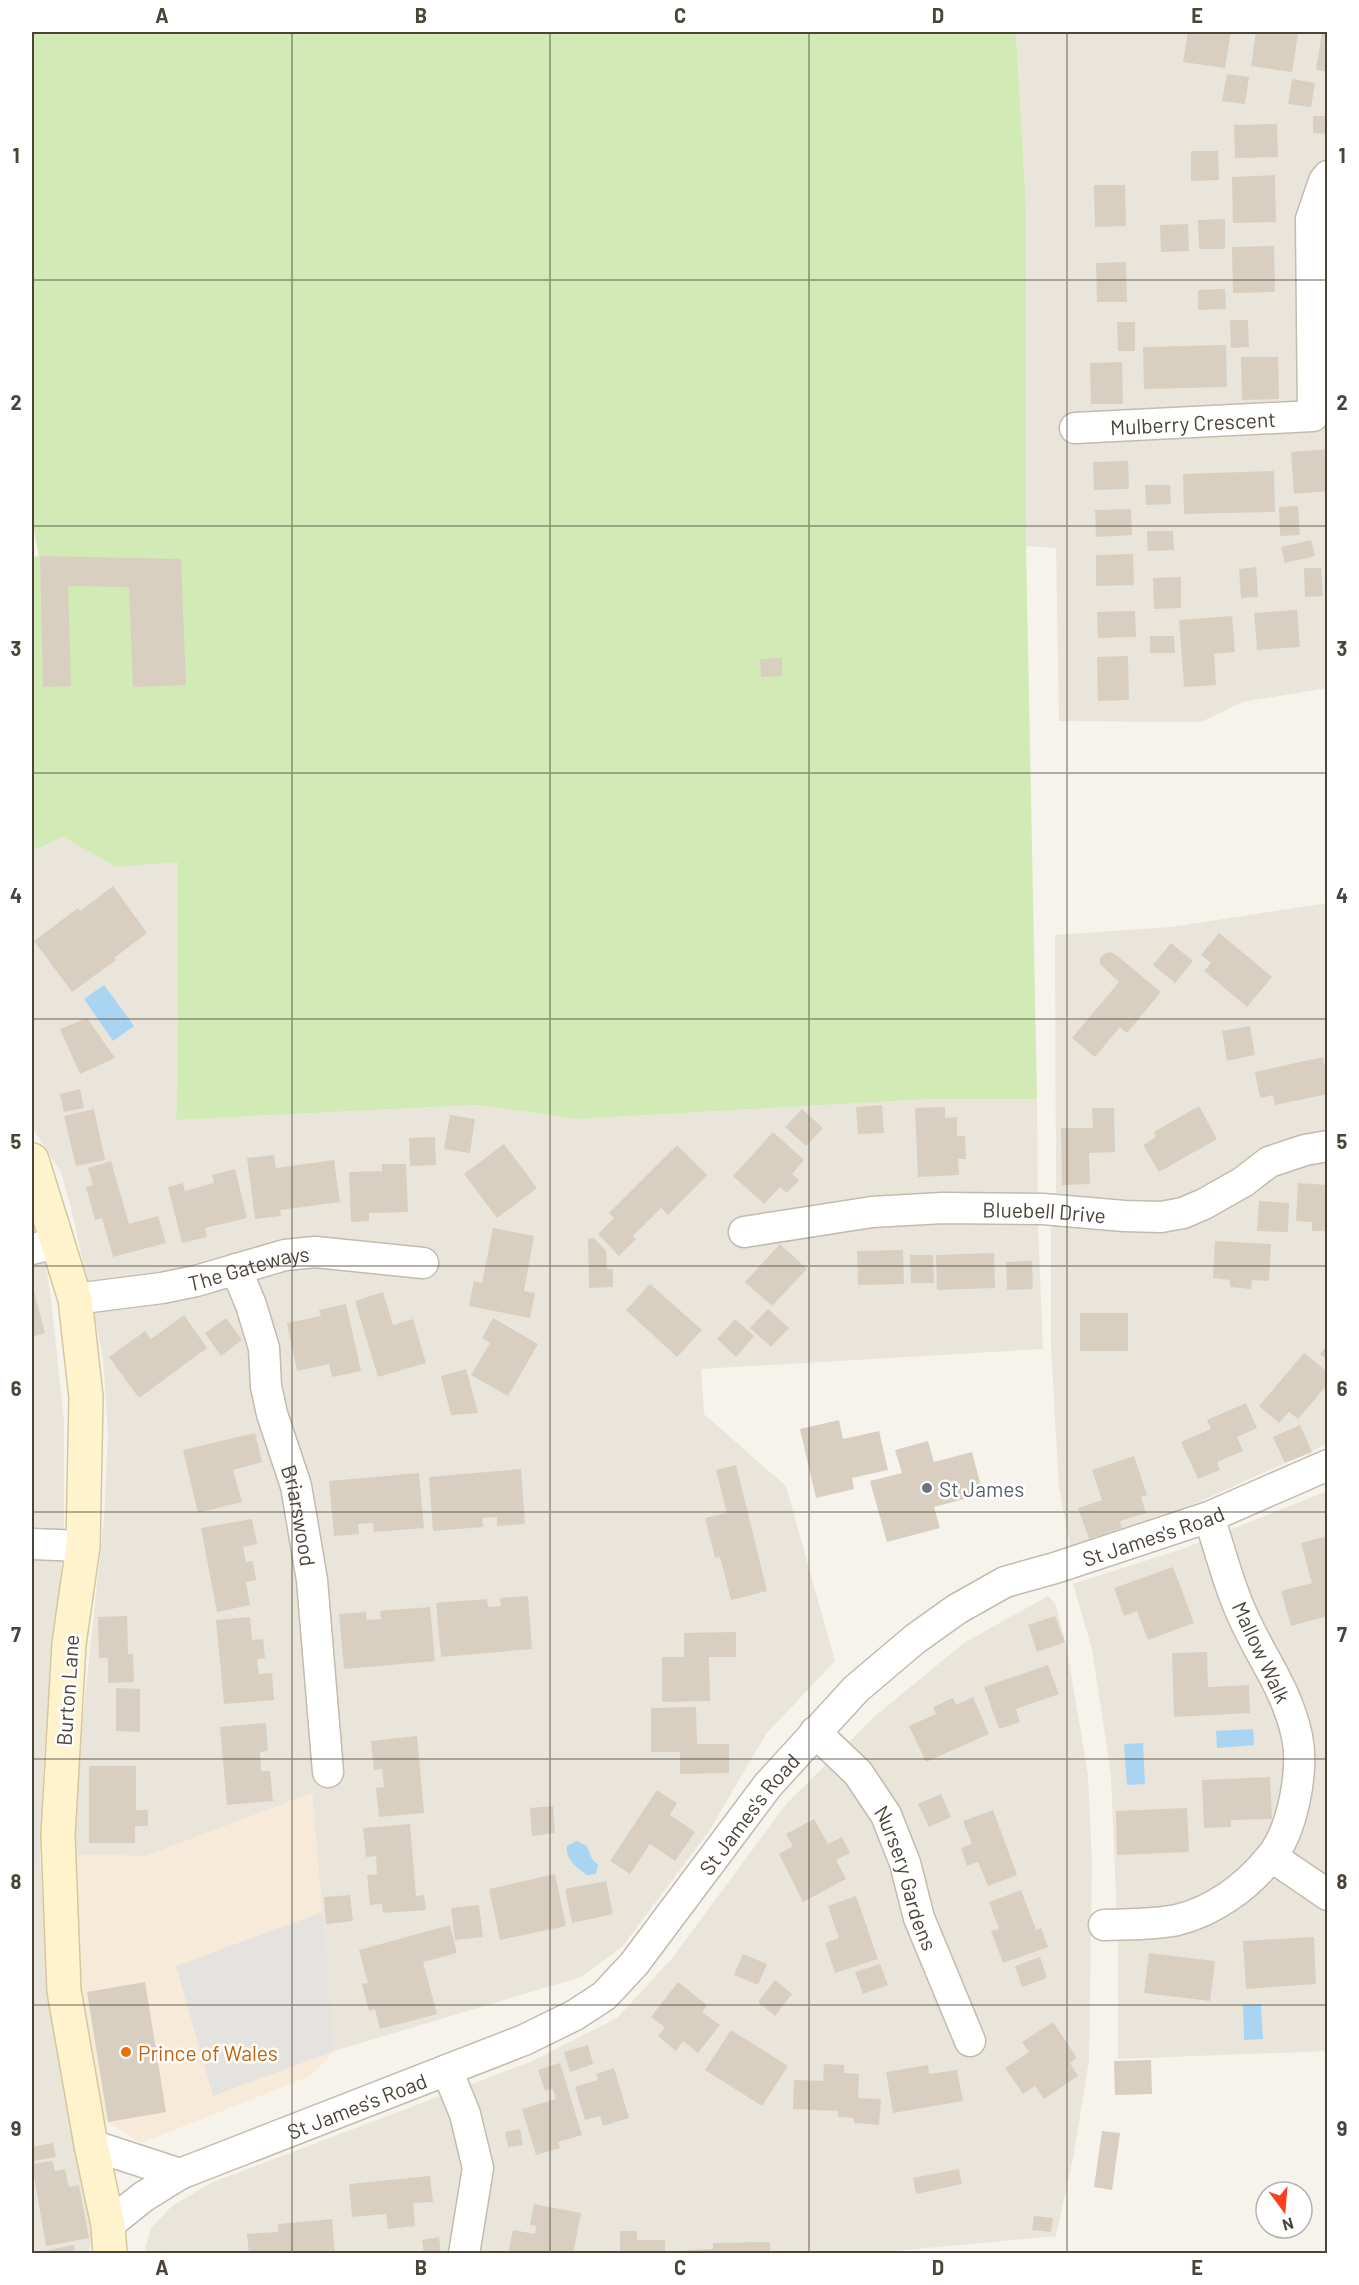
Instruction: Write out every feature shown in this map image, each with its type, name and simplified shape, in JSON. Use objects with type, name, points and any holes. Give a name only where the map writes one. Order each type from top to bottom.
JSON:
[{"type":"street","name":"Mulberry Crescent","points":[[1075,428],[1320,416],[1311,219],[1324,181],[1328,176]]},
{"type":"street","name":"Bluebell Drive","points":[[744,1232],[872,1212],[943,1208],[1042,1209],[1161,1217],[1183,1213],[1204,1204],[1243,1182],[1269,1162],[1305,1150],[1328,1146]]},
{"type":"street","name":"Burton Lane","points":[[32,1160],[44,1246],[75,1299],[86,1397],[82,1546],[69,1644],[58,1835],[64,1990],[109,2239]]},
{"type":"street","name":"The Gateways","points":[[75,1299],[162,1288],[285,1255],[315,1252],[423,1263]]},
{"type":"street","name":"Briarswood","points":[[236,1269],[251,1305],[264,1348],[266,1386],[272,1414],[296,1486],[312,1580],[328,1772]]},
{"type":"street","name":"St James's Road","points":[[109,2239],[143,2197],[180,2174],[534,2035],[575,2015],[604,1996],[634,1964],[768,1785],[815,1732],[856,1689],[915,1639],[957,1609],[1005,1582],[1055,1569],[1209,1517],[1328,1465]]},
{"type":"street","name":"Mallow Walk","points":[[1104,1925],[1176,1920],[1210,1908],[1239,1889],[1272,1857],[1287,1825],[1296,1798],[1300,1770],[1298,1738],[1290,1710],[1278,1679],[1247,1624],[1209,1517]]},
{"type":"street","points":[[32,1544],[82,1546]]},
{"type":"street","name":"Nursery Gardens","points":[[815,1732],[858,1773],[886,1815],[906,1863],[919,1918],[970,2041]]},
{"type":"street","points":[[1272,1857],[1328,1895]]},
{"type":"street","points":[[447,2070],[465,2114],[478,2168],[464,2253]]},
{"type":"street","points":[[91,2145],[180,2174]]},
{"type":"shaded area","points":[[1016,32],[1327,32],[1327,688],[1242,702],[1201,722],[1059,721],[1056,548],[1026,546],[1026,207]]},
{"type":"shaded area","points":[[63,837],[116,867],[178,861],[176,1120],[477,1105],[577,1119],[931,1099],[1037,1099],[1038,1226],[1043,1349],[701,1369],[704,1414],[786,1486],[835,1661],[766,1734],[709,1831],[622,1947],[581,1977],[334,2051],[312,1793],[146,1856],[74,1855],[78,1763],[104,1519],[108,1433],[103,1358],[74,1220],[61,1172],[32,1124],[32,851]]},
{"type":"shaded area","points":[[1327,903],[1327,1444],[1172,1514],[1071,1551],[1059,1488],[1051,1348],[1051,1225],[1056,1193],[1055,935],[1171,927]]},
{"type":"shaded area","points":[[32,1207],[41,1230],[64,1421],[64,1521],[58,1618],[44,1753],[40,1855],[48,1985],[95,2218],[89,2253],[32,2253]]},
{"type":"shaded area","points":[[1327,1491],[1327,2051],[1118,2059],[1118,1944],[1111,1775],[1092,1649],[1073,1584],[1185,1548]]},
{"type":"shaded area","points":[[1048,1596],[1055,1603],[1066,1644],[1088,1775],[1092,1862],[1089,2060],[1074,2153],[1056,2236],[864,2254],[144,2254],[151,2228],[172,2206],[213,2182],[530,2062],[617,2018],[673,1957],[787,1803],[875,1716],[964,1643]]},
{"type":"shaded area","points":[[312,1793],[334,2051],[310,2076],[141,2143],[104,2120],[76,1961],[74,1855],[146,1856]]},
{"type":"shaded area","points":[[32,1795],[37,1795],[38,1869],[32,1869]]},
{"type":"shaded area","points":[[323,1912],[334,2051],[213,2096],[176,1966]]},
{"type":"green space","points":[[32,32],[1016,32],[1026,207],[1026,546],[1037,1099],[931,1099],[577,1119],[477,1105],[176,1120],[178,862],[116,867],[63,837],[32,851],[32,557],[39,556],[32,521]]},
{"type":"water","points":[[104,985],[134,1026],[113,1041],[84,999]]},
{"type":"water","points":[[1253,1729],[1254,1745],[1217,1748],[1216,1731]]},
{"type":"water","points":[[1143,1743],[1145,1784],[1127,1785],[1124,1744]]},
{"type":"water","points":[[577,1841],[587,1846],[592,1859],[598,1865],[596,1874],[587,1875],[570,1859],[567,1846]]},
{"type":"water","points":[[1261,2004],[1263,2039],[1244,2040],[1243,2005]]},
{"type":"building","points":[[1188,32],[1231,32],[1225,68],[1183,62]]},
{"type":"building","points":[[1256,32],[1298,34],[1292,72],[1251,66]]},
{"type":"building","points":[[1322,32],[1328,33],[1328,72],[1316,70]]},
{"type":"building","points":[[1227,74],[1249,77],[1245,104],[1222,101]]},
{"type":"building","points":[[1292,79],[1315,83],[1311,107],[1288,104]]},
{"type":"building","points":[[1313,116],[1328,116],[1328,134],[1313,133]]},
{"type":"building","points":[[1277,124],[1278,157],[1235,158],[1234,125]]},
{"type":"building","points":[[1191,151],[1218,151],[1219,180],[1191,181]]},
{"type":"building","points":[[1275,175],[1276,222],[1233,223],[1232,177]]},
{"type":"building","points":[[1094,185],[1125,185],[1126,226],[1095,227]]},
{"type":"building","points":[[1225,219],[1225,249],[1199,249],[1198,220]]},
{"type":"building","points":[[1188,224],[1189,251],[1161,252],[1160,225]]},
{"type":"building","points":[[1274,246],[1275,292],[1233,293],[1232,247]]},
{"type":"building","points":[[1126,262],[1127,302],[1097,302],[1096,263]]},
{"type":"building","points":[[1225,289],[1226,309],[1198,310],[1198,290]]},
{"type":"building","points":[[1230,320],[1248,320],[1249,347],[1231,348]]},
{"type":"building","points":[[1117,322],[1135,322],[1135,351],[1118,351]]},
{"type":"building","points":[[1226,345],[1227,387],[1144,389],[1143,347]]},
{"type":"building","points":[[1241,357],[1278,357],[1279,399],[1242,400]]},
{"type":"building","points":[[1122,362],[1123,404],[1091,404],[1090,363]]},
{"type":"building","points":[[1328,449],[1328,491],[1294,494],[1291,452]]},
{"type":"building","points":[[1128,461],[1129,489],[1094,490],[1093,462]]},
{"type":"building","points":[[1274,471],[1275,512],[1184,514],[1183,474]]},
{"type":"building","points":[[1145,485],[1170,485],[1171,504],[1146,505]]},
{"type":"building","points":[[1298,506],[1300,535],[1280,536],[1279,507]]},
{"type":"building","points":[[1131,509],[1132,535],[1096,537],[1095,510]]},
{"type":"building","points":[[1147,531],[1173,531],[1174,550],[1148,551]]},
{"type":"building","points":[[1311,540],[1315,556],[1285,563],[1281,547]]},
{"type":"building","points":[[1133,554],[1134,585],[1096,586],[1096,555]]},
{"type":"building","points":[[40,556],[181,559],[186,685],[133,687],[129,587],[68,586],[71,686],[43,687]]},
{"type":"building","points":[[1256,567],[1258,597],[1241,598],[1239,569]]},
{"type":"building","points":[[1304,568],[1321,568],[1323,596],[1305,597]]},
{"type":"building","points":[[1181,577],[1181,608],[1154,609],[1153,578]]},
{"type":"building","points":[[1297,610],[1300,647],[1257,650],[1254,613]]},
{"type":"building","points":[[1135,611],[1136,637],[1098,638],[1097,612]]},
{"type":"building","points":[[1232,616],[1235,652],[1214,654],[1216,685],[1184,687],[1179,620]]},
{"type":"building","points":[[1150,636],[1174,636],[1175,653],[1150,653]]},
{"type":"building","points":[[1128,656],[1129,700],[1098,701],[1097,657]]},
{"type":"building","points":[[782,658],[782,676],[761,677],[760,659]]},
{"type":"building","points":[[113,886],[147,933],[114,958],[116,960],[72,992],[34,941],[78,908],[80,911]]},
{"type":"building","points":[[1219,933],[1272,977],[1247,1007],[1204,971],[1211,963],[1201,955]]},
{"type":"building","points":[[1171,943],[1193,961],[1175,983],[1153,965]]},
{"type":"building","points":[[1110,952],[1161,992],[1127,1033],[1120,1027],[1095,1057],[1072,1038],[1119,982],[1100,964],[1100,958]]},
{"type":"building","points":[[87,1018],[115,1058],[80,1074],[60,1029]]},
{"type":"building","points":[[1250,1026],[1255,1055],[1227,1061],[1222,1031]]},
{"type":"building","points":[[1323,1057],[1328,1094],[1275,1105],[1273,1095],[1260,1098],[1255,1072]]},
{"type":"building","points":[[80,1089],[84,1108],[64,1112],[60,1094]]},
{"type":"building","points":[[882,1105],[884,1133],[858,1134],[856,1107]]},
{"type":"building","points":[[1199,1106],[1217,1139],[1159,1172],[1143,1145],[1156,1137],[1154,1132]]},
{"type":"building","points":[[945,1107],[945,1118],[957,1117],[957,1136],[965,1136],[966,1159],[958,1159],[959,1175],[918,1177],[915,1108]]},
{"type":"building","points":[[1092,1108],[1114,1108],[1115,1152],[1089,1153],[1090,1184],[1062,1185],[1061,1128],[1093,1128]]},
{"type":"building","points":[[94,1109],[105,1160],[76,1166],[64,1116]]},
{"type":"building","points":[[802,1109],[823,1128],[806,1146],[785,1127]]},
{"type":"building","points":[[450,1115],[475,1119],[470,1153],[444,1149]]},
{"type":"building","points":[[773,1132],[804,1160],[792,1174],[799,1180],[787,1193],[780,1187],[764,1204],[733,1176]]},
{"type":"building","points":[[435,1137],[436,1165],[410,1166],[409,1138]]},
{"type":"building","points":[[504,1144],[537,1188],[497,1218],[464,1174]]},
{"type":"building","points":[[677,1145],[707,1175],[668,1215],[661,1208],[633,1236],[636,1239],[619,1256],[598,1234],[614,1218],[609,1213]]},
{"type":"building","points":[[274,1155],[276,1168],[334,1160],[340,1202],[280,1210],[281,1216],[255,1219],[247,1158]]},
{"type":"building","points":[[111,1161],[129,1224],[158,1216],[166,1243],[113,1257],[102,1218],[95,1220],[86,1187],[93,1185],[88,1168]]},
{"type":"building","points":[[382,1164],[406,1164],[408,1212],[369,1213],[369,1221],[351,1222],[349,1172],[382,1171]]},
{"type":"building","points":[[235,1169],[247,1218],[205,1228],[207,1237],[182,1243],[168,1187],[183,1183],[185,1191],[214,1183],[212,1175]]},
{"type":"building","points":[[1298,1183],[1328,1185],[1328,1231],[1312,1231],[1312,1222],[1296,1221]]},
{"type":"building","points":[[1259,1201],[1289,1203],[1288,1232],[1257,1231]]},
{"type":"building","points":[[493,1228],[534,1236],[524,1291],[535,1293],[530,1318],[469,1306],[474,1281],[482,1283]]},
{"type":"building","points":[[594,1238],[606,1251],[607,1269],[613,1269],[613,1287],[589,1288],[588,1239]]},
{"type":"building","points":[[1215,1241],[1271,1244],[1269,1281],[1252,1280],[1251,1289],[1230,1287],[1230,1280],[1213,1278]]},
{"type":"building","points":[[780,1244],[807,1269],[772,1306],[745,1282]]},
{"type":"building","points":[[903,1250],[904,1284],[858,1285],[857,1251]]},
{"type":"building","points":[[994,1253],[995,1288],[937,1290],[936,1255]]},
{"type":"building","points":[[910,1255],[933,1255],[934,1283],[911,1283]]},
{"type":"building","points":[[1032,1261],[1033,1289],[1007,1290],[1006,1262]]},
{"type":"building","points":[[32,1284],[45,1333],[32,1337]]},
{"type":"building","points":[[650,1284],[702,1330],[677,1357],[626,1310]]},
{"type":"building","points":[[383,1292],[393,1325],[413,1319],[426,1363],[378,1377],[355,1301]]},
{"type":"building","points":[[346,1304],[361,1371],[332,1377],[329,1364],[297,1371],[287,1323],[321,1316],[319,1310]]},
{"type":"building","points":[[768,1309],[789,1328],[771,1347],[750,1328]]},
{"type":"building","points":[[1080,1313],[1128,1313],[1128,1351],[1080,1351]]},
{"type":"building","points":[[184,1315],[207,1348],[139,1398],[109,1357],[145,1331],[151,1339]]},
{"type":"building","points":[[226,1318],[242,1340],[221,1356],[205,1333]]},
{"type":"building","points":[[493,1318],[538,1344],[508,1396],[471,1375],[490,1343],[482,1338]]},
{"type":"building","points":[[735,1319],[754,1336],[736,1357],[717,1339]]},
{"type":"building","points":[[1328,1344],[1328,1360],[1320,1354]]},
{"type":"building","points":[[1304,1353],[1328,1372],[1328,1384],[1298,1419],[1289,1412],[1279,1423],[1259,1406]]},
{"type":"building","points":[[466,1369],[478,1413],[451,1415],[441,1376]]},
{"type":"building","points":[[1246,1403],[1257,1428],[1237,1437],[1243,1451],[1217,1462],[1220,1470],[1198,1479],[1181,1442],[1211,1429],[1207,1420]]},
{"type":"building","points":[[839,1420],[843,1439],[879,1431],[888,1470],[852,1478],[854,1489],[816,1498],[800,1429]]},
{"type":"building","points":[[1300,1425],[1312,1452],[1285,1463],[1273,1437]]},
{"type":"building","points":[[255,1433],[262,1462],[233,1470],[242,1502],[198,1513],[183,1450]]},
{"type":"building","name":"St James","points":[[928,1441],[934,1462],[972,1452],[983,1494],[934,1507],[940,1528],[887,1542],[870,1481],[902,1473],[895,1450]]},
{"type":"building","points":[[1134,1456],[1147,1495],[1141,1497],[1146,1513],[1120,1521],[1122,1528],[1089,1539],[1078,1508],[1102,1500],[1092,1470]]},
{"type":"building","points":[[736,1465],[767,1591],[731,1600],[720,1557],[715,1558],[705,1518],[727,1513],[716,1470]]},
{"type":"building","points":[[521,1469],[525,1524],[497,1526],[497,1517],[482,1518],[483,1527],[433,1531],[429,1477]]},
{"type":"building","points":[[419,1473],[424,1528],[374,1532],[373,1523],[358,1524],[359,1534],[334,1536],[329,1481]]},
{"type":"building","points":[[252,1519],[257,1544],[243,1547],[246,1562],[253,1561],[256,1580],[246,1582],[250,1605],[217,1612],[201,1528]]},
{"type":"building","points":[[1328,1536],[1328,1616],[1291,1626],[1281,1591],[1312,1583],[1301,1543]]},
{"type":"building","points":[[1173,1567],[1194,1623],[1148,1640],[1137,1611],[1124,1616],[1114,1588]]},
{"type":"building","points":[[528,1596],[532,1649],[441,1657],[436,1603],[487,1599],[488,1607],[501,1606],[500,1598]]},
{"type":"building","points":[[430,1607],[435,1661],[344,1669],[339,1614],[366,1612],[367,1620],[381,1619],[380,1611]]},
{"type":"building","points":[[127,1616],[128,1654],[133,1654],[134,1682],[108,1683],[108,1658],[99,1658],[98,1617]]},
{"type":"building","points":[[1055,1616],[1065,1642],[1037,1652],[1028,1625]]},
{"type":"building","points":[[250,1617],[252,1640],[263,1639],[265,1658],[257,1659],[259,1674],[272,1673],[274,1700],[224,1704],[216,1620]]},
{"type":"building","points":[[736,1632],[736,1657],[709,1657],[710,1701],[662,1702],[662,1657],[684,1657],[684,1633]]},
{"type":"building","points":[[1207,1652],[1208,1687],[1249,1685],[1250,1713],[1174,1717],[1172,1653]]},
{"type":"building","points":[[1048,1665],[1059,1694],[1016,1709],[1020,1722],[999,1729],[984,1687]]},
{"type":"building","points":[[116,1688],[140,1689],[140,1732],[116,1731]]},
{"type":"building","points":[[973,1697],[989,1734],[926,1762],[909,1726],[936,1714],[933,1707],[953,1698],[956,1705]]},
{"type":"building","points":[[696,1707],[697,1744],[729,1744],[729,1773],[680,1774],[680,1752],[651,1752],[651,1708]]},
{"type":"building","points":[[266,1723],[268,1751],[260,1752],[261,1771],[270,1771],[273,1801],[227,1805],[220,1727]]},
{"type":"building","points":[[417,1736],[424,1813],[379,1817],[376,1788],[384,1787],[382,1769],[374,1770],[371,1741]]},
{"type":"building","points":[[89,1766],[136,1766],[136,1810],[148,1810],[148,1826],[135,1826],[135,1843],[89,1843]]},
{"type":"building","points":[[1270,1777],[1272,1819],[1231,1820],[1231,1827],[1204,1828],[1202,1780]]},
{"type":"building","points":[[657,1790],[677,1803],[670,1815],[695,1832],[675,1861],[650,1844],[630,1874],[610,1861]]},
{"type":"building","points":[[941,1794],[951,1817],[929,1827],[918,1804]]},
{"type":"building","points":[[553,1806],[555,1833],[532,1836],[530,1808]]},
{"type":"building","points":[[1187,1808],[1189,1852],[1117,1855],[1116,1811]]},
{"type":"building","points":[[993,1810],[1017,1875],[988,1886],[978,1862],[967,1866],[961,1848],[972,1844],[963,1821]]},
{"type":"building","points":[[814,1819],[828,1844],[842,1837],[850,1853],[836,1860],[846,1879],[803,1902],[779,1854],[793,1846],[786,1834]]},
{"type":"building","points":[[410,1824],[416,1896],[424,1895],[426,1910],[383,1913],[382,1904],[370,1905],[367,1875],[377,1874],[376,1856],[366,1857],[363,1828]]},
{"type":"building","points":[[555,1874],[566,1926],[500,1940],[489,1889]]},
{"type":"building","points":[[606,1881],[613,1914],[572,1923],[565,1889]]},
{"type":"building","points":[[1021,1890],[1036,1930],[1041,1928],[1048,1947],[1003,1963],[991,1931],[999,1929],[989,1902]]},
{"type":"building","points":[[350,1895],[353,1921],[326,1924],[324,1897]]},
{"type":"building","points":[[856,1896],[878,1959],[835,1973],[825,1943],[839,1938],[828,1906]]},
{"type":"building","points":[[479,1905],[483,1937],[455,1940],[451,1908]]},
{"type":"building","points":[[450,1925],[457,1953],[423,1962],[437,2014],[380,2029],[375,2009],[369,2011],[362,1984],[368,1983],[359,1950]]},
{"type":"building","points":[[1314,1937],[1316,1984],[1246,1989],[1243,1941]]},
{"type":"building","points":[[1149,1953],[1215,1961],[1210,2001],[1144,1993]]},
{"type":"building","points":[[743,1954],[767,1964],[758,1985],[734,1975]]},
{"type":"building","points":[[1040,1957],[1047,1978],[1022,1987],[1015,1966]]},
{"type":"building","points":[[880,1964],[888,1985],[863,1994],[855,1972]]},
{"type":"building","points":[[775,1980],[792,1994],[775,2016],[758,2002]]},
{"type":"building","name":"Prince of Wales","points":[[145,1982],[166,2112],[108,2122],[87,1992]]},
{"type":"building","points":[[678,1982],[707,2005],[702,2012],[720,2025],[698,2053],[683,2041],[676,2051],[658,2036],[665,2027],[651,2017]]},
{"type":"building","points":[[1053,2022],[1077,2058],[1070,2063],[1078,2076],[1044,2099],[1035,2086],[1023,2094],[1005,2068],[1029,2052],[1022,2042]]},
{"type":"building","points":[[731,2030],[788,2066],[762,2106],[705,2070]]},
{"type":"building","points":[[588,2045],[593,2064],[570,2072],[564,2052]]},
{"type":"building","points":[[1151,2060],[1152,2094],[1115,2095],[1114,2061]]},
{"type":"building","points":[[560,2063],[582,2135],[558,2142],[560,2148],[536,2155],[522,2109],[556,2099],[553,2089],[545,2091],[538,2070]]},
{"type":"building","points":[[824,2064],[844,2065],[844,2073],[859,2074],[858,2098],[881,2099],[879,2125],[854,2123],[854,2118],[838,2117],[838,2111],[793,2109],[794,2080],[823,2081]]},
{"type":"building","points":[[928,2065],[929,2074],[957,2070],[963,2101],[893,2113],[886,2072]]},
{"type":"building","points":[[614,2068],[629,2118],[603,2126],[600,2116],[585,2120],[575,2087],[598,2080],[596,2074]]},
{"type":"building","points":[[520,2129],[523,2145],[508,2147],[505,2132]]},
{"type":"building","points":[[1102,2131],[1120,2133],[1112,2190],[1094,2187]]},
{"type":"building","points":[[53,2143],[56,2157],[34,2161],[32,2147]]},
{"type":"building","points":[[52,2161],[55,2171],[65,2169],[69,2187],[79,2185],[89,2238],[46,2246],[32,2164]]},
{"type":"building","points":[[959,2169],[962,2184],[916,2194],[913,2178]]},
{"type":"building","points":[[430,2176],[433,2202],[413,2203],[415,2226],[388,2229],[386,2214],[352,2217],[349,2184]]},
{"type":"building","points":[[534,2204],[581,2213],[573,2254],[508,2254],[513,2230],[535,2234],[536,2226],[530,2225]]},
{"type":"building","points":[[1034,2216],[1053,2218],[1051,2232],[1032,2230]]},
{"type":"building","points":[[332,2219],[335,2254],[249,2254],[247,2234],[278,2232],[278,2224]]},
{"type":"building","points":[[620,2231],[637,2231],[637,2240],[665,2240],[665,2254],[620,2254]]},
{"type":"building","points":[[439,2237],[441,2254],[424,2254],[422,2240]]},
{"type":"building","points":[[770,2242],[770,2254],[687,2254],[687,2250],[713,2249],[713,2243]]},
{"type":"building","points":[[74,2245],[75,2254],[44,2254],[44,2251]]},
{"type":"place","name":"St James","points":[[927,1488]]},
{"type":"place","name":"Prince of Wales","points":[[126,2052]]}]
